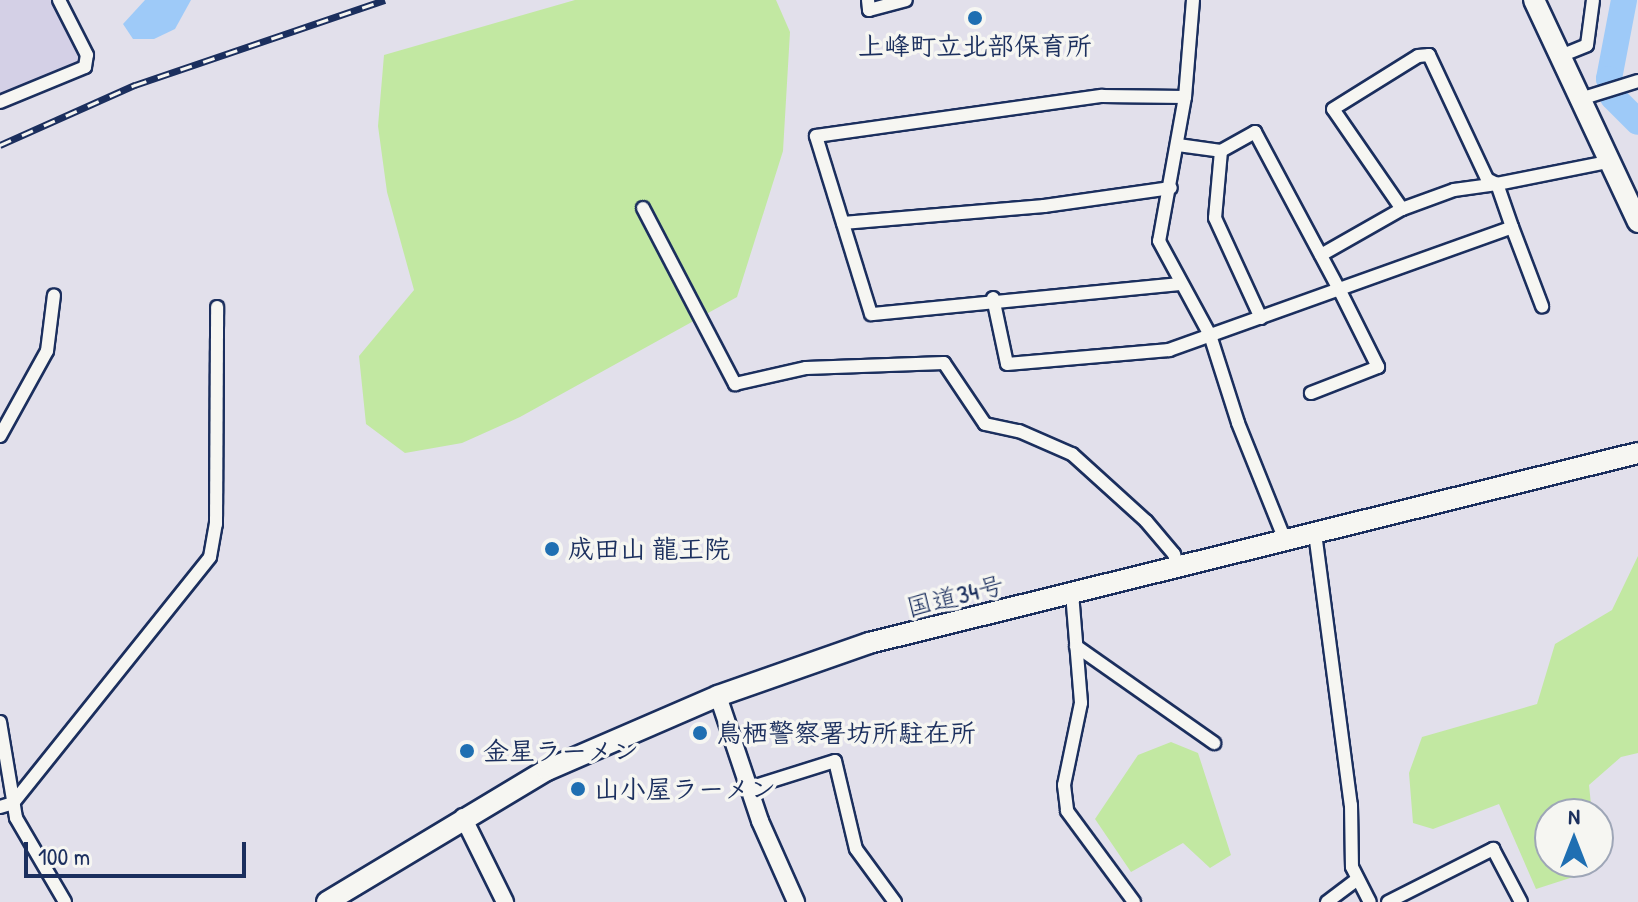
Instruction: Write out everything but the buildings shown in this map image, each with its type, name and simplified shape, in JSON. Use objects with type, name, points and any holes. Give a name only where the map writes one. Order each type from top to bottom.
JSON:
[{"type":"main road","points":[[1534,0],[1577,100],[1638,222]]},
{"type":"main road","name":"国道34号","points":[[327,902],[463,817],[547,770],[718,696],[869,643],[1638,453]]},
{"type":"street","points":[[0,102],[85,67],[87,55],[59,0]]},
{"type":"street","points":[[868,0],[869,10],[906,0]]},
{"type":"street","points":[[1193,0],[1185,97],[1159,241],[1179,284],[1210,335],[1238,423],[1285,540]]},
{"type":"street","points":[[1558,57],[1587,45],[1593,0]]},
{"type":"street","points":[[1402,209],[1333,109],[1418,56],[1429,55],[1487,179],[1497,184],[1542,306]]},
{"type":"street","points":[[1577,100],[1638,81]]},
{"type":"street","points":[[1179,284],[993,298],[871,314],[816,136],[1102,96],[1185,97]]},
{"type":"street","points":[[1178,145],[1221,151],[1255,132],[1321,255],[1378,367],[1311,393]]},
{"type":"street","points":[[1221,151],[1215,218],[1261,318]]},
{"type":"street","points":[[1321,255],[1402,209],[1454,190],[1607,162]]},
{"type":"street","points":[[843,223],[1044,206],[1171,188]]},
{"type":"street","points":[[643,208],[735,384],[806,368],[944,363],[960,381],[985,424],[1019,431],[1072,454],[1146,521],[1174,554],[1178,567]]},
{"type":"street","points":[[993,298],[1007,364],[1169,350],[1512,227]]},
{"type":"street","points":[[0,436],[47,351],[54,295]]},
{"type":"street","points":[[6,805],[210,557],[216,524],[217,307]]},
{"type":"street","points":[[1315,533],[1356,880],[1370,902]]},
{"type":"street","points":[[1072,593],[1081,703],[1064,785],[1067,811],[1134,902]]},
{"type":"street","points":[[1076,646],[1214,743]]},
{"type":"street","points":[[718,696],[749,788],[796,902]]},
{"type":"street","points":[[0,722],[6,805],[65,902]]},
{"type":"street","points":[[749,788],[835,761],[856,849],[895,902]]},
{"type":"street","points":[[463,817],[505,902]]},
{"type":"street","points":[[1388,902],[1493,849],[1521,902]]},
{"type":"street","points":[[1327,902],[1356,880]]},
{"type":"shaded area","points":[[0,0],[52,0],[82,59],[0,94]]},
{"type":"green space","points":[[575,0],[776,0],[790,32],[783,151],[737,297],[520,417],[462,443],[405,453],[366,424],[359,356],[414,290],[387,192],[378,126],[384,55]]},
{"type":"green space","points":[[1638,556],[1638,753],[1621,757],[1589,785],[1590,798],[1534,798],[1534,878],[1570,878],[1536,889],[1499,804],[1433,829],[1413,823],[1409,773],[1422,737],[1537,704],[1555,644],[1612,610]]},
{"type":"green space","points":[[1171,742],[1198,753],[1231,855],[1210,868],[1183,843],[1131,872],[1095,819],[1138,755]]},
{"type":"water","points":[[145,0],[191,0],[175,29],[154,39],[133,39],[123,24]]},
{"type":"waterway","points":[[1624,0],[1609,79],[1613,97],[1638,122]]},
{"type":"railway","points":[[0,145],[135,85],[385,0]]},
{"type":"place","name":"上峰町立北部保育所","points":[[975,18]]},
{"type":"place","name":"成田山 龍王院","points":[[552,549]]},
{"type":"place","name":"鳥栖警察署坊所駐在所","points":[[700,733]]},
{"type":"place","name":"金星ラーメン","points":[[467,751]]},
{"type":"place","name":"山小屋ラーメン","points":[[578,789]]}]
